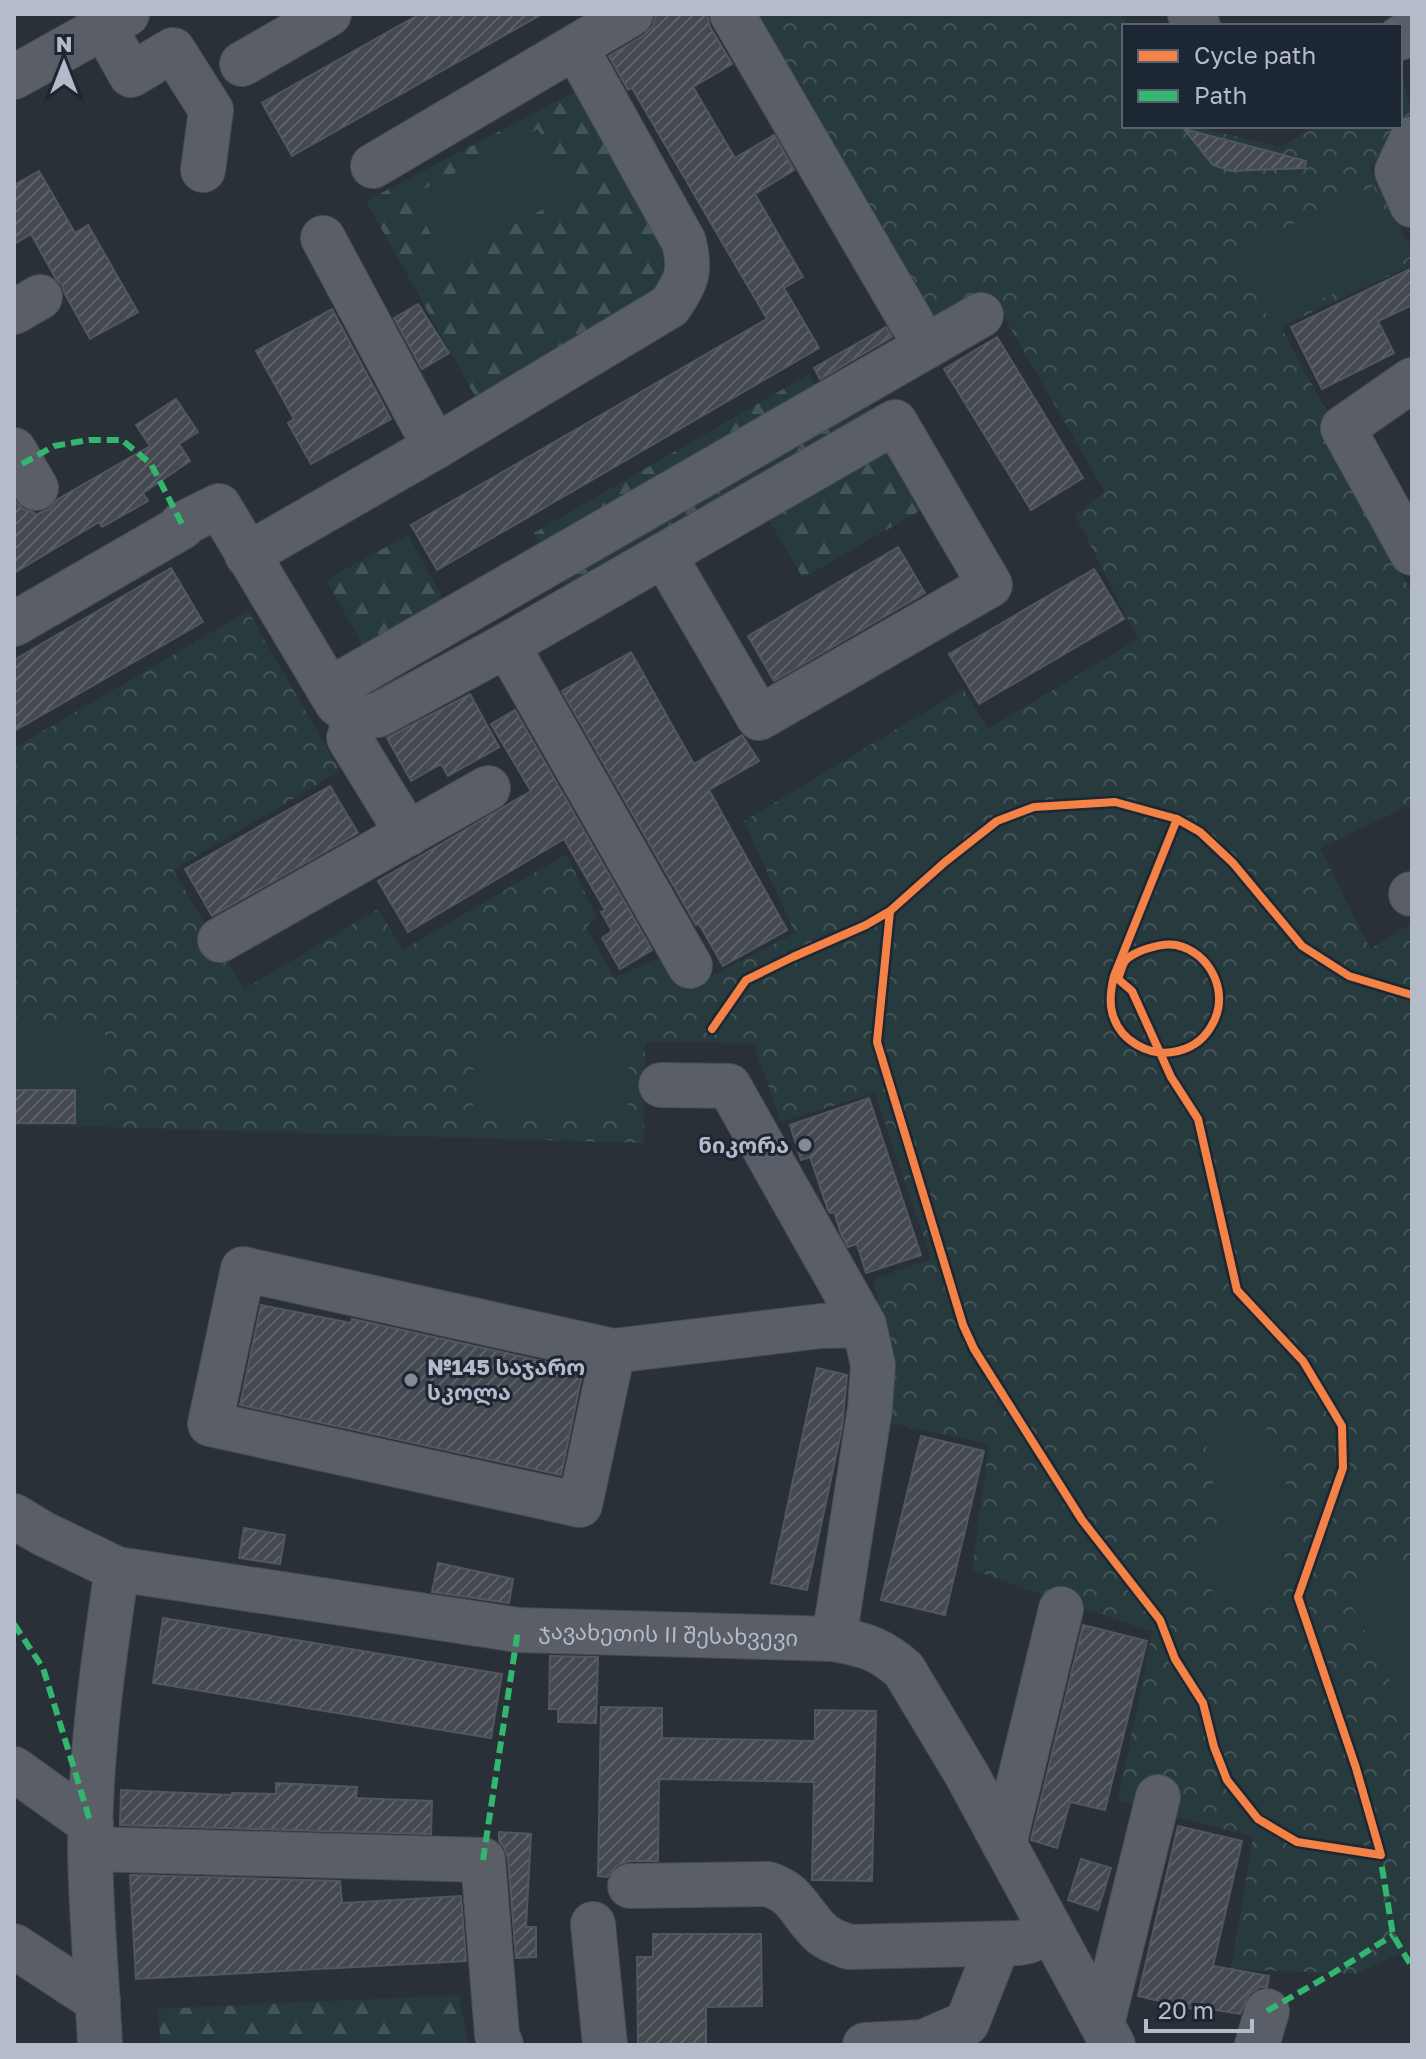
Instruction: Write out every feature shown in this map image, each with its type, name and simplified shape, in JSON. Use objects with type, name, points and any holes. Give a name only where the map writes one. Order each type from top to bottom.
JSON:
[{"type":"street","points":[[242,64],[329,14]]},
{"type":"street","points":[[373,166],[631,14]]},
{"type":"street","points":[[732,14],[912,323]]},
{"type":"street","points":[[14,77],[93,25],[131,75],[173,50],[211,110],[203,170]]},
{"type":"street","points":[[247,555],[670,306],[681,289],[689,265],[684,242],[576,48]]},
{"type":"street","points":[[1412,139],[1397,171],[1412,205]]},
{"type":"street","points":[[323,238],[435,447]]},
{"type":"street","points":[[342,704],[981,315]]},
{"type":"street","points":[[1412,380],[1343,428],[1412,553]]},
{"type":"street","points":[[342,704],[378,715],[507,645],[895,422],[990,585],[759,718],[664,555]]},
{"type":"street","points":[[14,450],[36,488]]},
{"type":"street","points":[[14,624],[182,527],[182,524],[219,506],[342,704],[349,738],[408,834]]},
{"type":"street","points":[[507,645],[690,966]]},
{"type":"street","points":[[220,940],[488,788]]},
{"type":"street","points":[[661,1085],[729,1086],[864,1325],[873,1365],[870,1408],[834,1639]]},
{"type":"street","points":[[613,1351],[580,1505],[210,1424],[243,1269],[613,1351],[821,1326],[864,1325]]},
{"type":"street","name":"ჯავახეთის II შესახვევი","points":[[14,1516],[117,1569],[518,1630],[834,1639],[865,1645],[892,1659],[904,1670],[967,1775],[1108,2035]]},
{"type":"street","points":[[100,2045],[91,1837],[98,1697],[117,1569]]},
{"type":"street","points":[[1004,1844],[1061,1609]]},
{"type":"street","points":[[14,1769],[91,1837],[483,1860],[497,2035],[501,2045]]},
{"type":"street","points":[[1108,2035],[1158,1797]]},
{"type":"street","points":[[630,1886],[768,1884],[783,1889],[821,1934],[849,1947],[998,1944],[1029,1941],[1050,1928]]},
{"type":"street","points":[[593,1924],[605,2045]]},
{"type":"street","points":[[865,2045],[923,2042],[967,2023],[998,1944]]},
{"type":"street","points":[[14,1946],[98,2001]]},
{"type":"green space","points":[[739,14],[1120,14],[1127,24],[1122,24],[1122,128],[1200,128],[1280,147],[1314,128],[1401,128],[1370,168],[1412,251],[1412,265],[1281,327],[1329,416],[1319,422],[1412,593],[1412,804],[1320,848],[1370,949],[1412,923],[1412,1948],[1355,1974],[1231,1969],[1253,1837],[1118,1801],[1152,1632],[972,1570],[989,1444],[890,1423],[875,1279],[931,1259],[875,1093],[786,1120],[782,1124],[754,1045],[645,1042],[644,1143],[103,1127],[105,1026],[14,1025],[14,748],[248,611],[340,771],[173,870],[244,989],[378,909],[403,950],[566,854],[597,917],[586,927],[614,978],[667,954],[683,988],[795,933],[744,821],[963,689],[988,729],[1138,639],[1075,515],[1105,492],[993,298],[927,336]]},
{"type":"green space","points":[[1402,80],[1412,114],[1402,127]]},
{"type":"green space","points":[[588,85],[673,239],[669,284],[480,405],[366,201]]},
{"type":"green space","points":[[538,129],[572,194],[445,261],[411,196]]},
{"type":"green space","points":[[1373,186],[1408,258],[1271,323],[1236,251]]},
{"type":"green space","points":[[809,374],[829,409],[861,391],[928,506],[803,578],[756,498],[574,602],[534,533]]},
{"type":"green space","points":[[408,535],[452,615],[371,660],[326,580]]},
{"type":"green space","points":[[14,1025],[105,1026],[103,1127],[14,1126]]},
{"type":"green space","points":[[474,1040],[629,1042],[628,1119],[473,1118]]},
{"type":"green space","points":[[1226,1418],[1259,1422],[1271,1435],[1288,1489],[1278,1528],[1286,1563],[1281,1606],[1253,1610],[1218,1599],[1203,1576],[1200,1544],[1224,1525],[1219,1513],[1210,1510],[1213,1482],[1204,1455],[1214,1424]]},
{"type":"green space","points":[[1412,1558],[1412,1724],[1345,1592]]},
{"type":"green space","points":[[459,1995],[468,2045],[161,2045],[157,2009]]},
{"type":"building","points":[[420,14],[542,14],[292,156],[262,103]]},
{"type":"building","points":[[656,14],[707,14],[710,27],[732,64],[693,87],[735,158],[774,135],[794,170],[755,194],[803,277],[784,288],[819,348],[437,570],[411,525],[767,319],[632,88],[628,90],[609,56],[644,35],[653,26]]},
{"type":"building","points":[[1184,129],[1306,161],[1305,168],[1231,171],[1213,165]]},
{"type":"building","points":[[39,171],[75,233],[88,225],[138,312],[90,339],[31,234],[14,244],[14,185]]},
{"type":"building","points":[[1412,268],[1412,305],[1378,321],[1394,353],[1322,389],[1291,327]]},
{"type":"building","points":[[418,304],[449,353],[422,369],[394,318]]},
{"type":"building","points":[[332,309],[391,419],[311,464],[288,423],[294,419],[256,351]]},
{"type":"building","points":[[886,327],[892,337],[820,379],[814,368]]},
{"type":"building","points":[[997,337],[1083,478],[1031,510],[944,369]]},
{"type":"building","points":[[176,399],[198,432],[179,444],[190,461],[143,493],[148,501],[102,527],[99,522],[14,573],[14,500],[35,515],[49,509],[58,499],[150,446],[136,425]]},
{"type":"building","points":[[898,547],[925,593],[774,681],[748,636]]},
{"type":"building","points":[[171,568],[203,622],[14,731],[14,660]]},
{"type":"building","points":[[1094,569],[1124,619],[979,704],[949,654]]},
{"type":"building","points":[[631,652],[694,764],[742,735],[759,761],[709,790],[787,930],[723,966],[699,924],[696,925],[562,691]]},
{"type":"building","points":[[470,694],[499,747],[448,776],[441,764],[411,781],[387,738]]},
{"type":"building","points":[[515,710],[652,950],[620,969],[602,938],[612,931],[601,912],[605,910],[564,839],[408,932],[378,881],[531,791],[491,724]]},
{"type":"building","points":[[330,786],[358,833],[212,916],[185,869]]},
{"type":"building","points":[[14,1090],[75,1090],[75,1123],[14,1123]]},
{"type":"building","points":[[869,1098],[921,1255],[866,1273],[857,1244],[848,1247],[834,1212],[828,1210],[810,1157],[801,1160],[790,1125]]},
{"type":"building","points":[[261,1305],[351,1323],[352,1319],[583,1370],[561,1475],[240,1405]]},
{"type":"building","points":[[817,1368],[847,1375],[842,1428],[807,1590],[771,1583]]},
{"type":"building","points":[[921,1436],[984,1451],[945,1615],[881,1600]]},
{"type":"building","points":[[244,1528],[285,1535],[280,1564],[239,1558]]},
{"type":"building","points":[[438,1563],[513,1579],[509,1603],[432,1592]]},
{"type":"building","points":[[163,1618],[502,1674],[491,1738],[153,1683]]},
{"type":"building","points":[[1083,1625],[1147,1641],[1105,1810],[1070,1802],[1057,1848],[1031,1840]]},
{"type":"building","points":[[550,1656],[598,1657],[596,1723],[558,1722],[558,1709],[549,1709]]},
{"type":"building","points":[[601,1707],[662,1708],[662,1738],[815,1741],[815,1710],[876,1711],[872,1881],[812,1880],[814,1782],[659,1779],[658,1861],[629,1861],[617,1865],[607,1877],[598,1876]]},
{"type":"building","points":[[276,1783],[357,1787],[356,1798],[432,1801],[431,1834],[120,1825],[121,1790],[276,1794]]},
{"type":"building","points":[[1178,1826],[1242,1841],[1213,1966],[1269,1976],[1267,1987],[1260,1987],[1249,1994],[1240,2014],[1203,2008],[1202,2011],[1138,1996]]},
{"type":"building","points":[[499,1832],[531,1834],[526,1927],[536,1927],[536,1957],[516,1958],[508,1858],[499,1841]]},
{"type":"building","points":[[1081,1859],[1111,1868],[1098,1910],[1068,1900]]},
{"type":"building","points":[[130,1875],[340,1881],[342,1903],[461,1896],[466,1961],[136,1979]]},
{"type":"building","points":[[653,1934],[761,1934],[762,2006],[706,2007],[706,2045],[638,2045],[637,1957],[653,1957]]},
{"type":"marked path","points":[[22,464],[54,446],[89,440],[122,440],[151,464],[182,524]]},
{"type":"marked path","points":[[14,1624],[43,1668],[91,1824]]},
{"type":"marked path","points":[[483,1860],[518,1630]]},
{"type":"marked path","points":[[1379,1849],[1393,1935],[1412,1967]]},
{"type":"marked path","points":[[1267,2011],[1393,1935]]},
{"type":"cycle path","points":[[712,1029],[746,980],[890,911],[997,821],[1034,807],[1115,802],[1177,819],[1200,832],[1233,863],[1302,946],[1349,976],[1412,995]]},
{"type":"cycle path","points":[[890,911],[877,1042],[963,1325],[974,1349],[1082,1520],[1160,1620],[1175,1659],[1203,1703],[1214,1747],[1227,1780],[1258,1819],[1297,1842],[1381,1855],[1356,1768],[1298,1597],[1343,1468],[1342,1426],[1303,1361],[1237,1290],[1198,1119],[1171,1077],[1132,991],[1118,979],[1125,961],[1132,956],[1153,947],[1172,944],[1198,955],[1213,974],[1217,985],[1219,997],[1214,1021],[1195,1044],[1178,1051],[1167,1053],[1157,1052],[1137,1045],[1121,1031],[1111,1008],[1114,976],[1177,819]]},
{"type":"place","name":"ნიკორა","points":[[805,1145]]},
{"type":"place","name":"№145 საჯარო სკოლა","points":[[411,1380]]}]
